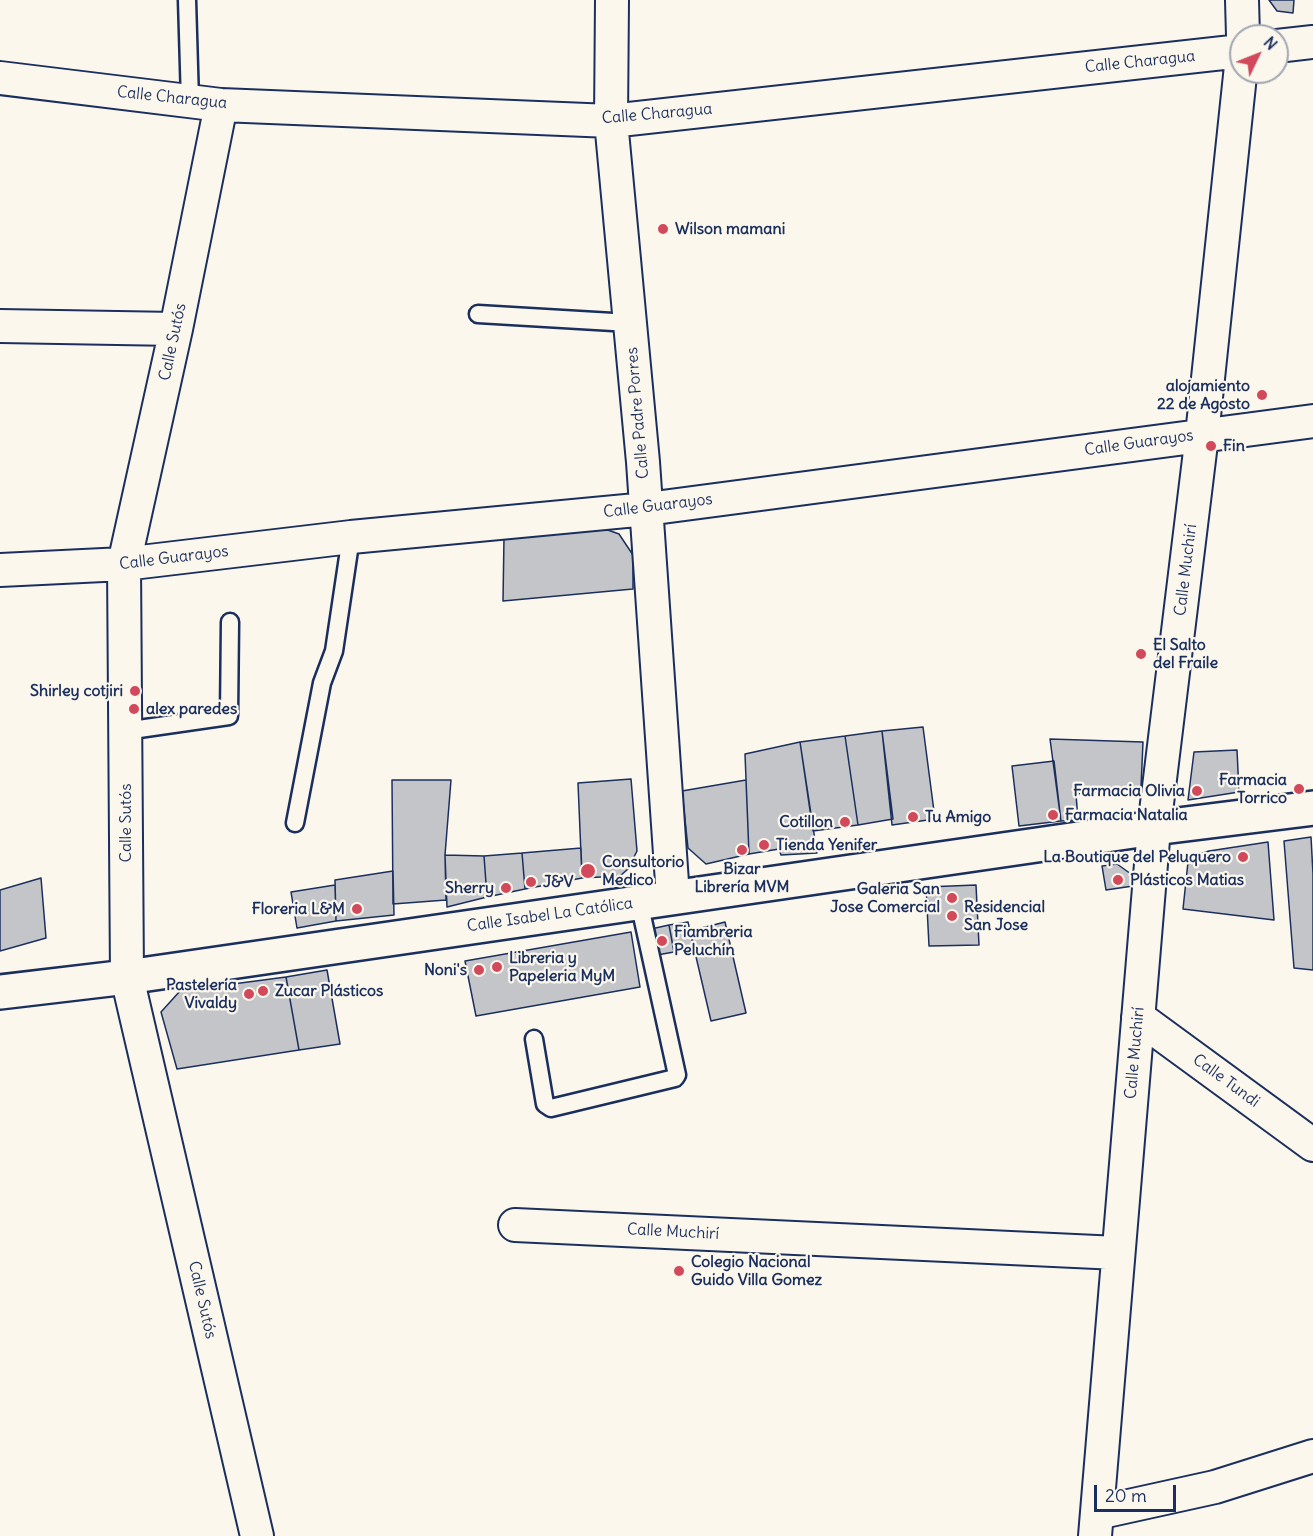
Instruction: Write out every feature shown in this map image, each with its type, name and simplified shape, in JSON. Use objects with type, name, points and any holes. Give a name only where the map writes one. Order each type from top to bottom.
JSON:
[{"type":"street","name":"Calle Padre Porres","points":[[612,0],[612,121],[647,509],[673,897]]},
{"type":"street","points":[[1242,0],[1243,24]]},
{"type":"street","points":[[1289,45],[1313,42]]},
{"type":"street","name":"Calle Charagua","points":[[0,78],[221,105],[612,121],[1229,52]]},
{"type":"street","name":"Calle Muchirí","points":[[1096,1524],[1154,828],[1202,435],[1239,84]]},
{"type":"street","name":"Calle Sutós","points":[[221,105],[176,329],[124,564],[127,977],[257,1536]]},
{"type":"street","points":[[0,326],[176,329]]},
{"type":"street","name":"Calle Guarayos","points":[[0,570],[124,564],[351,537],[647,509],[1313,421]]},
{"type":"street","name":"Calle Isabel La Católica","points":[[0,992],[127,977],[1154,828],[1313,808]]},
{"type":"street","name":"Calle Tundi","points":[[1138,1017],[1313,1144]]},
{"type":"street","name":"Calle Muchirí","points":[[515,1225],[1118,1253]]},
{"type":"street","points":[[1096,1524],[1313,1456]]},
{"type":"lane","points":[[187,0],[190,101]]},
{"type":"lane","points":[[477,314],[630,323]]},
{"type":"lane","points":[[295,823],[322,683],[334,651],[351,537]]},
{"type":"lane","points":[[125,731],[229,716],[230,622]]},
{"type":"lane","points":[[534,1039],[545,1104],[551,1108],[675,1078],[677,1075],[639,902]]},
{"type":"building","points":[[1269,0],[1294,0],[1293,13],[1277,11]]},
{"type":"building","points":[[605,529],[619,534],[633,555],[633,589],[503,601],[504,537]]},
{"type":"building","points":[[923,727],[935,819],[892,825],[882,731]]},
{"type":"building","points":[[882,731],[893,819],[858,825],[845,736]]},
{"type":"building","points":[[845,736],[858,825],[813,831],[800,742]]},
{"type":"building","points":[[1050,739],[1143,742],[1141,787],[1076,794],[1078,820],[1061,821]]},
{"type":"building","points":[[800,742],[817,853],[781,855],[779,849],[749,854],[745,754]]},
{"type":"building","points":[[1237,750],[1239,792],[1188,800],[1194,752]]},
{"type":"building","points":[[1054,761],[1061,821],[1019,826],[1012,766]]},
{"type":"building","points":[[631,779],[637,851],[628,869],[620,876],[582,878],[578,783]]},
{"type":"building","points":[[392,780],[451,780],[445,855],[446,900],[393,904]]},
{"type":"building","points":[[746,780],[749,854],[706,864],[688,848],[682,791]]},
{"type":"building","points":[[1311,837],[1313,970],[1294,968],[1284,841]]},
{"type":"building","points":[[1268,842],[1274,920],[1183,909],[1188,862],[1196,855]]},
{"type":"building","points":[[581,848],[582,878],[525,889],[522,853]]},
{"type":"building","points":[[522,853],[525,889],[487,897],[484,856]]},
{"type":"building","points":[[445,855],[484,856],[487,897],[447,907]]},
{"type":"building","name":"Plásticos Matias","points":[[1117,864],[1131,874],[1133,886],[1106,890],[1102,866]]},
{"type":"building","points":[[393,871],[394,915],[336,921],[335,880]]},
{"type":"building","points":[[41,878],[46,938],[0,951],[0,890]]},
{"type":"building","points":[[335,885],[336,921],[297,928],[291,892]]},
{"type":"building","name":"Residencial San Jose","points":[[976,885],[979,945],[929,946],[926,887]]},
{"type":"building","points":[[688,922],[694,947],[674,952],[669,925]]},
{"type":"building","points":[[725,922],[746,1013],[711,1021],[690,931]]},
{"type":"building","name":"Fiambreria Peluchín","points":[[669,925],[674,952],[657,955],[651,929]]},
{"type":"building","points":[[631,932],[640,987],[476,1016],[465,961]]},
{"type":"building","points":[[327,970],[340,1044],[299,1050],[286,977]]},
{"type":"building","points":[[286,977],[299,1050],[177,1069],[161,1012],[180,991]]},
{"type":"place","name":"Wilson mamani","points":[[663,229]]},
{"type":"place","name":"alojamiento 22 de Agosto","points":[[1262,395]]},
{"type":"place","name":"Fin","points":[[1211,446]]},
{"type":"place","name":"El Salto del Fraile","points":[[1141,654]]},
{"type":"place","name":"Shirley cotjiri","points":[[135,691]]},
{"type":"place","name":"alex paredes","points":[[134,709]]},
{"type":"place","name":"Farmacia Torrico","points":[[1299,789]]},
{"type":"place","name":"Farmacia Olivia","points":[[1197,791]]},
{"type":"place","name":"Farmacia Natalia","points":[[1053,815]]},
{"type":"place","name":"Tu Amigo","points":[[913,817]]},
{"type":"place","name":"Cotillon","points":[[845,822]]},
{"type":"place","name":"Tienda Yenifer","points":[[764,845]]},
{"type":"place","name":"Bizar Librería MVM","points":[[742,850]]},
{"type":"place","name":"La Boutique del Peluquero","points":[[1243,857]]},
{"type":"place","name":"Consultorio Medico","points":[[588,871]]},
{"type":"place","name":"Plásticos Matias","points":[[1118,880]]},
{"type":"place","name":"J&V","points":[[531,882]]},
{"type":"place","name":"Sherry","points":[[506,888]]},
{"type":"place","name":"Galeria San Jose Comercial","points":[[952,898]]},
{"type":"place","name":"Floreria L&M","points":[[357,909]]},
{"type":"place","name":"Residencial San Jose","points":[[952,916]]},
{"type":"place","name":"Fiambreria Peluchín","points":[[662,941]]},
{"type":"place","name":"Libreria y Papeleria MyM","points":[[497,967]]},
{"type":"place","name":"Noni's","points":[[479,970]]},
{"type":"place","name":"Zucar Plásticos","points":[[263,991]]},
{"type":"place","name":"Pastelería Vivaldy","points":[[249,994]]},
{"type":"place","name":"Colegio Nacional Guido Villa Gomez","points":[[679,1271]]}]
